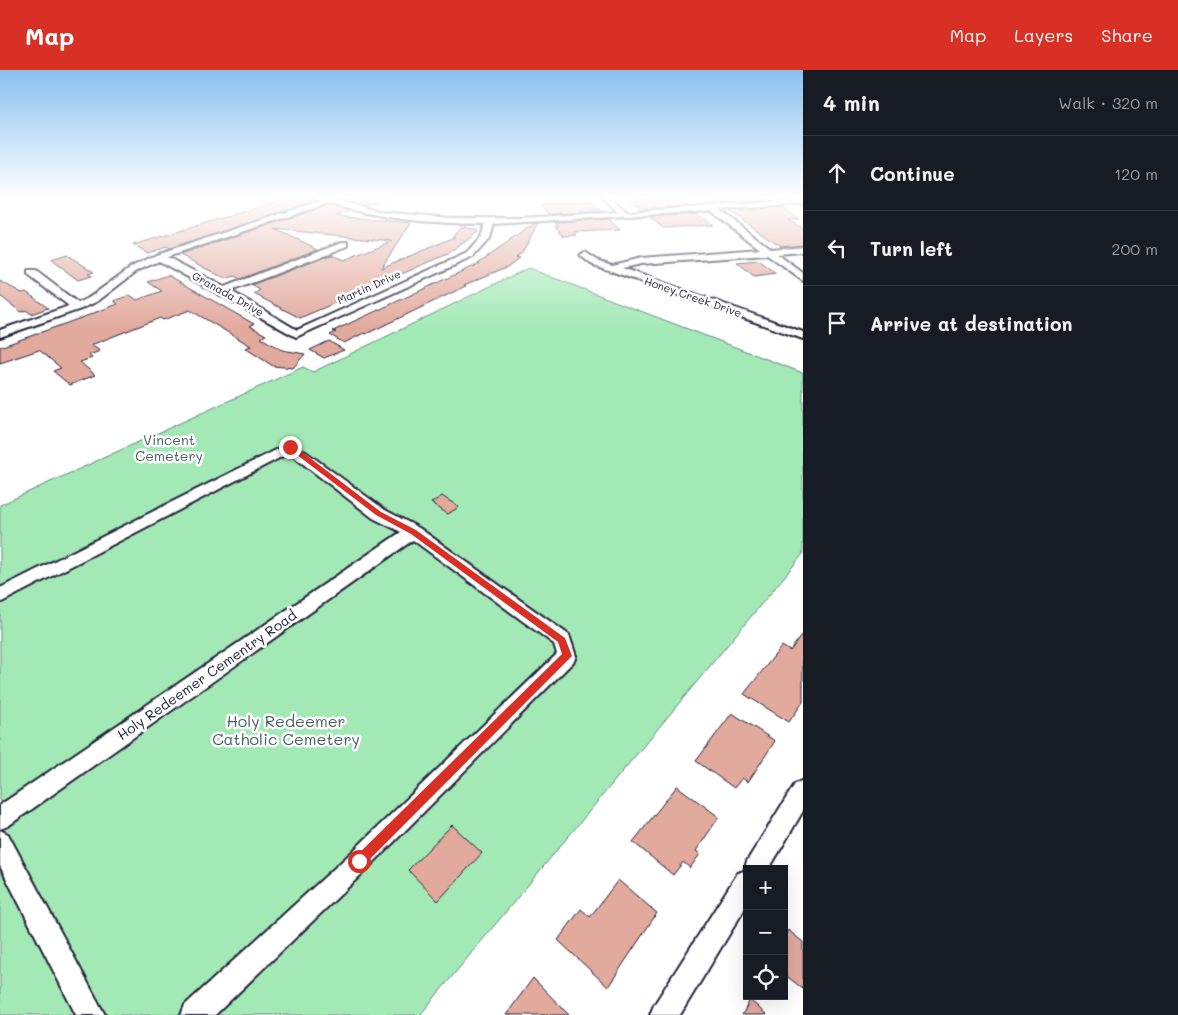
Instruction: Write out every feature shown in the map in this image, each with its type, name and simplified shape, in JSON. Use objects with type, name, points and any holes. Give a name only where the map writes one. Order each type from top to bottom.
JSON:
[{"type":"street","points":[[0,334],[77,307],[94,298],[134,270],[159,257],[206,241]]},
{"type":"street","name":"Martin Drive","points":[[296,334],[470,255],[482,241]]},
{"type":"street","points":[[754,241],[803,278]]},
{"type":"street","points":[[223,290],[345,244]]},
{"type":"street","points":[[611,268],[641,261],[803,249]]},
{"type":"street","name":"Honey Creek Drive","points":[[585,255],[594,262],[803,336]]},
{"type":"street","name":"Granada Drive","points":[[159,257],[223,290],[296,334]]},
{"type":"street","points":[[32,273],[77,307]]},
{"type":"street","points":[[0,596],[290,447],[379,514],[413,532],[562,640],[567,656],[366,854],[195,1015]]},
{"type":"street","name":"Holy Redeemer Cementry Road","points":[[0,818],[413,532]]},
{"type":"street","points":[[757,865],[803,791]]},
{"type":"street","points":[[0,842],[91,1015]]},
{"type":"street","points":[[664,1015],[743,888]]},
{"type":"green space","name":"Holy Redeemer Catholic Cemetery","points":[[528,268],[803,373],[803,554],[420,1015],[0,1015],[0,505],[303,367],[313,372]]},
{"type":"building","points":[[146,241],[193,241],[169,249],[166,247],[147,253],[133,245]]},
{"type":"building","points":[[221,241],[301,241],[318,249],[240,279],[235,276],[226,279],[180,255]]},
{"type":"building","points":[[392,241],[399,241],[381,268],[445,241],[466,241],[450,253],[300,318],[254,294],[260,290],[251,285],[331,255],[344,260]]},
{"type":"building","points":[[509,241],[528,241],[521,254],[515,257],[519,258],[507,267],[464,285],[466,286],[366,334],[364,333],[344,343],[330,335],[336,332],[333,331],[480,263],[478,263]]},
{"type":"building","points":[[773,241],[803,241],[803,244],[780,246]]},
{"type":"building","points":[[67,255],[94,272],[88,274],[91,276],[78,280],[51,260]]},
{"type":"building","points":[[759,261],[776,274],[754,277],[737,263]]},
{"type":"building","points":[[168,275],[254,324],[250,326],[266,335],[261,338],[282,350],[305,354],[293,368],[273,366],[245,348],[251,346],[190,310],[163,320],[160,318],[91,345],[100,351],[89,355],[92,358],[80,362],[95,375],[70,385],[53,371],[61,368],[39,350],[0,363],[0,347],[118,304],[114,301],[130,295],[137,300],[162,291],[148,282]]},
{"type":"building","points":[[0,281],[22,293],[26,292],[48,308],[31,314],[26,310],[21,312],[0,296]]},
{"type":"building","points":[[329,341],[344,350],[324,358],[310,350]]},
{"type":"building","points":[[442,496],[459,507],[448,514],[431,503]]},
{"type":"building","points":[[803,633],[803,702],[789,722],[744,694],[782,646],[790,651]]},
{"type":"building","points":[[732,713],[775,741],[748,782],[742,778],[734,788],[696,761]]},
{"type":"building","points":[[677,786],[719,817],[696,851],[700,854],[690,868],[683,862],[673,875],[633,842]]},
{"type":"building","points":[[452,825],[482,853],[438,901],[408,870]]},
{"type":"building","points":[[618,880],[657,913],[608,987],[558,940],[581,909],[590,917]]},
{"type":"building","points":[[788,930],[803,942],[803,989],[788,977]]},
{"type":"building","points":[[533,978],[569,1015],[506,1015]]},
{"type":"building","points":[[750,1000],[767,1015],[742,1015]]},
{"type":"route","points":[[290,447],[379,514],[413,532],[562,640],[567,656],[359,861]]},
{"type":"park label","name":"Vincent Cemetery","points":[[169,448]]}]
